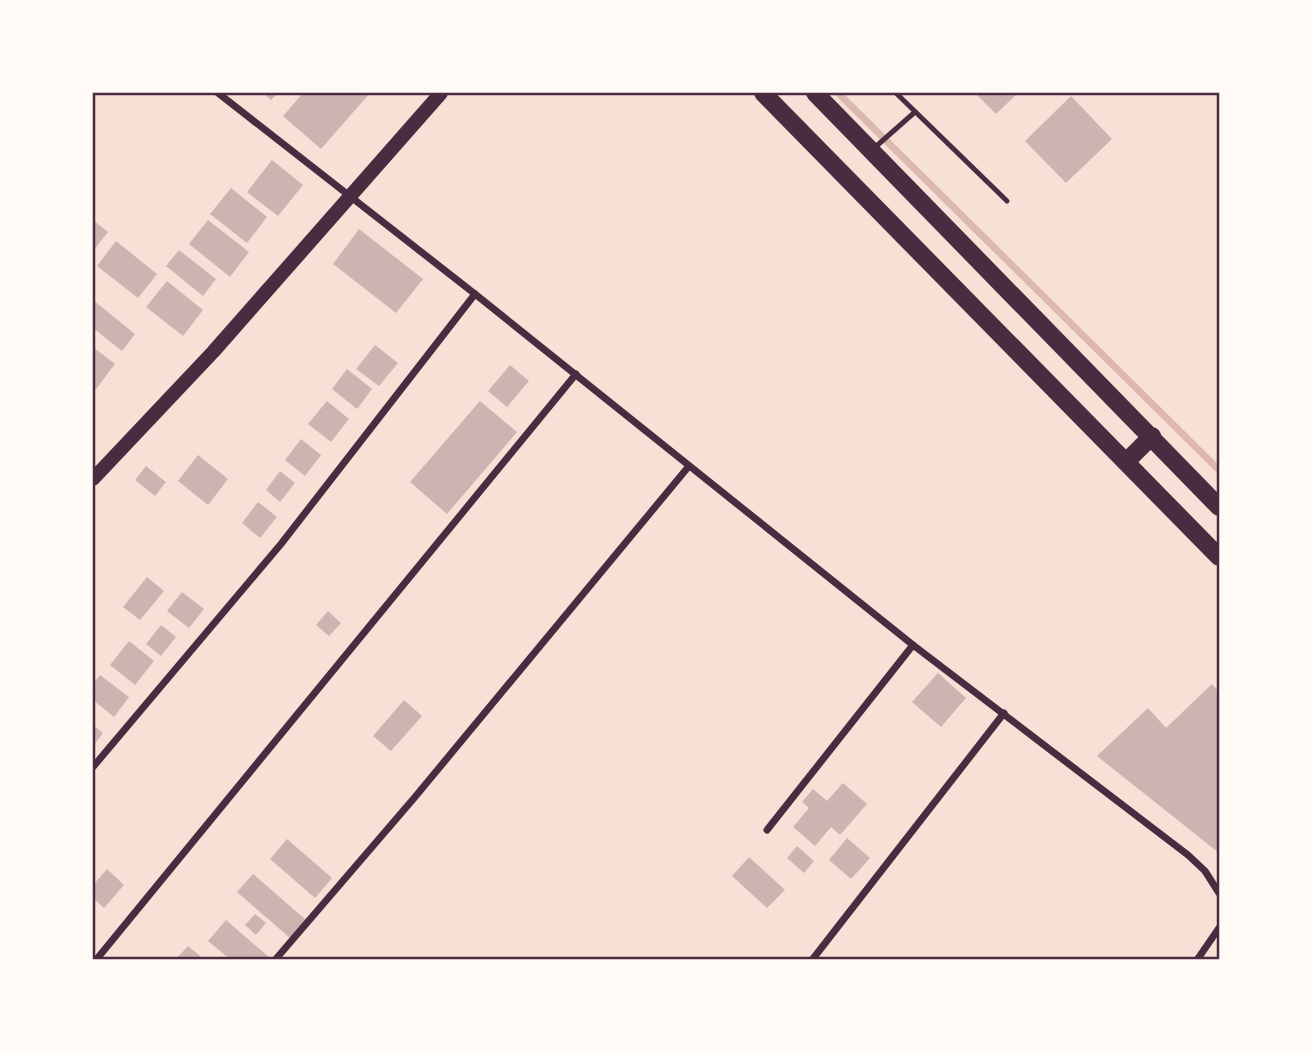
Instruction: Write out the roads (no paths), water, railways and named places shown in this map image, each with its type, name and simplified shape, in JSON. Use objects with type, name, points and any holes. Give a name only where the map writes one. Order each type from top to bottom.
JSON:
[{"type":"main road","points":[[93,479],[213,352],[441,93]]},
{"type":"main road","points":[[763,93],[1219,557]]},
{"type":"main road","points":[[816,93],[1219,507]]},
{"type":"main road","points":[[1126,462],[1152,436]]},
{"type":"street","points":[[218,93],[576,374],[914,645],[1188,855],[1205,871],[1219,893]]},
{"type":"street","points":[[93,767],[281,544],[475,294]]},
{"type":"street","points":[[96,960],[576,374]]},
{"type":"street","points":[[275,960],[415,797],[689,466]]},
{"type":"street","points":[[767,830],[914,645]]},
{"type":"street","points":[[812,960],[1004,713]]},
{"type":"street","points":[[1197,960],[1219,928]]},
{"type":"lane","points":[[896,93],[1007,201]]},
{"type":"lane","points":[[871,151],[915,112]]},
{"type":"waterway","points":[[838,93],[1219,470]]}]
